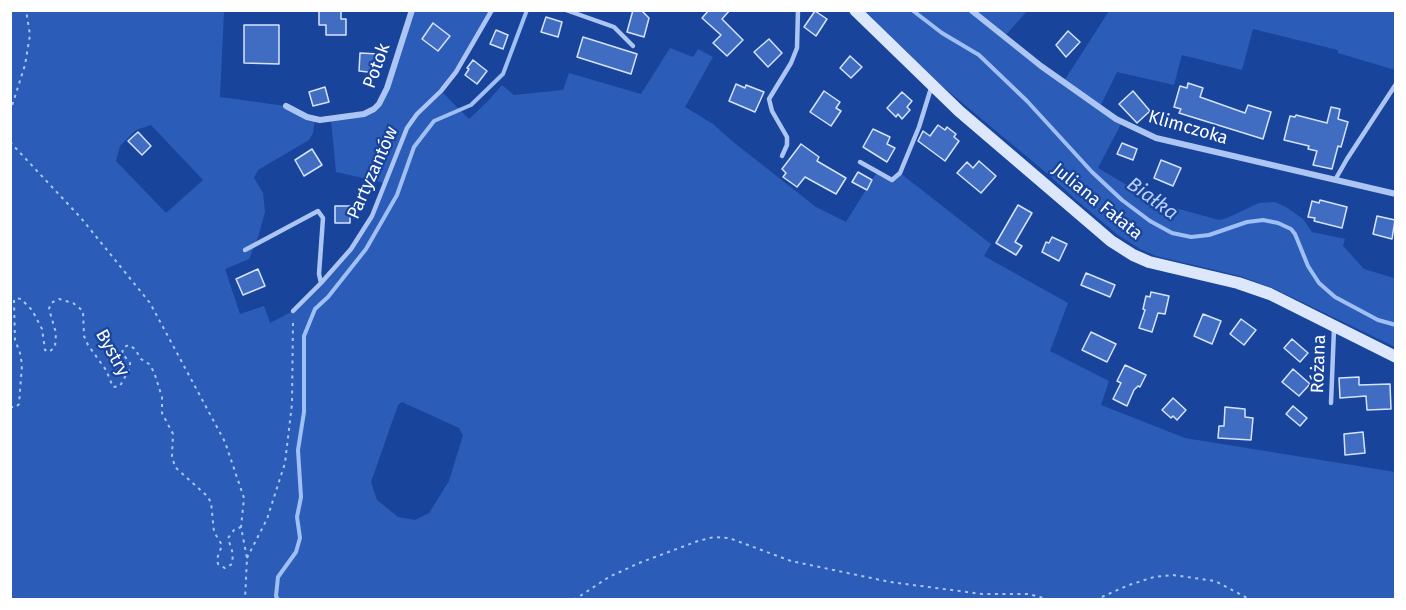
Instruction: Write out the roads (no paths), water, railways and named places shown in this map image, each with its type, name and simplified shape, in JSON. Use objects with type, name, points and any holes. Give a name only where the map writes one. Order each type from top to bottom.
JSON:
[{"type":"street","name":"Potok","points":[[286,106],[307,117],[320,120],[364,114],[374,109],[387,88],[412,10]]},
{"type":"street","name":"Juliana Fałata","points":[[855,10],[932,85],[1087,220],[1133,255],[1149,262],[1269,294],[1395,357]]},
{"type":"street","name":"Klimczoka","points":[[971,10],[1041,66],[1116,119],[1156,138],[1395,194]]},
{"type":"lane","name":"Partyzantów","points":[[293,311],[351,249],[372,216],[407,128],[456,72],[492,10]]},
{"type":"lane","points":[[566,10],[614,27],[633,46]]},
{"type":"lane","points":[[782,156],[787,145],[787,137],[772,111],[769,99],[787,71],[797,48],[798,10]]},
{"type":"lane","points":[[1335,180],[1395,84]]},
{"type":"lane","points":[[860,162],[892,180],[900,173],[919,128],[932,85]]},
{"type":"lane","points":[[245,250],[318,211],[323,218],[321,283]]},
{"type":"lane","name":"Różana","points":[[1331,403],[1334,326]]},
{"type":"waterway","points":[[278,600],[276,596],[278,577],[296,552],[300,538],[297,517],[301,497],[298,450],[304,412],[304,336],[315,309],[328,297],[366,249],[397,195],[414,147],[434,121],[471,105],[503,74],[527,10]]},
{"type":"waterway","name":"Białka","points":[[912,10],[942,33],[979,55],[1027,101],[1092,172],[1122,200],[1150,221],[1172,233],[1191,237],[1209,235],[1247,222],[1263,220],[1278,223],[1291,229],[1295,234],[1308,266],[1319,283],[1335,297],[1378,320],[1396,325]]}]
